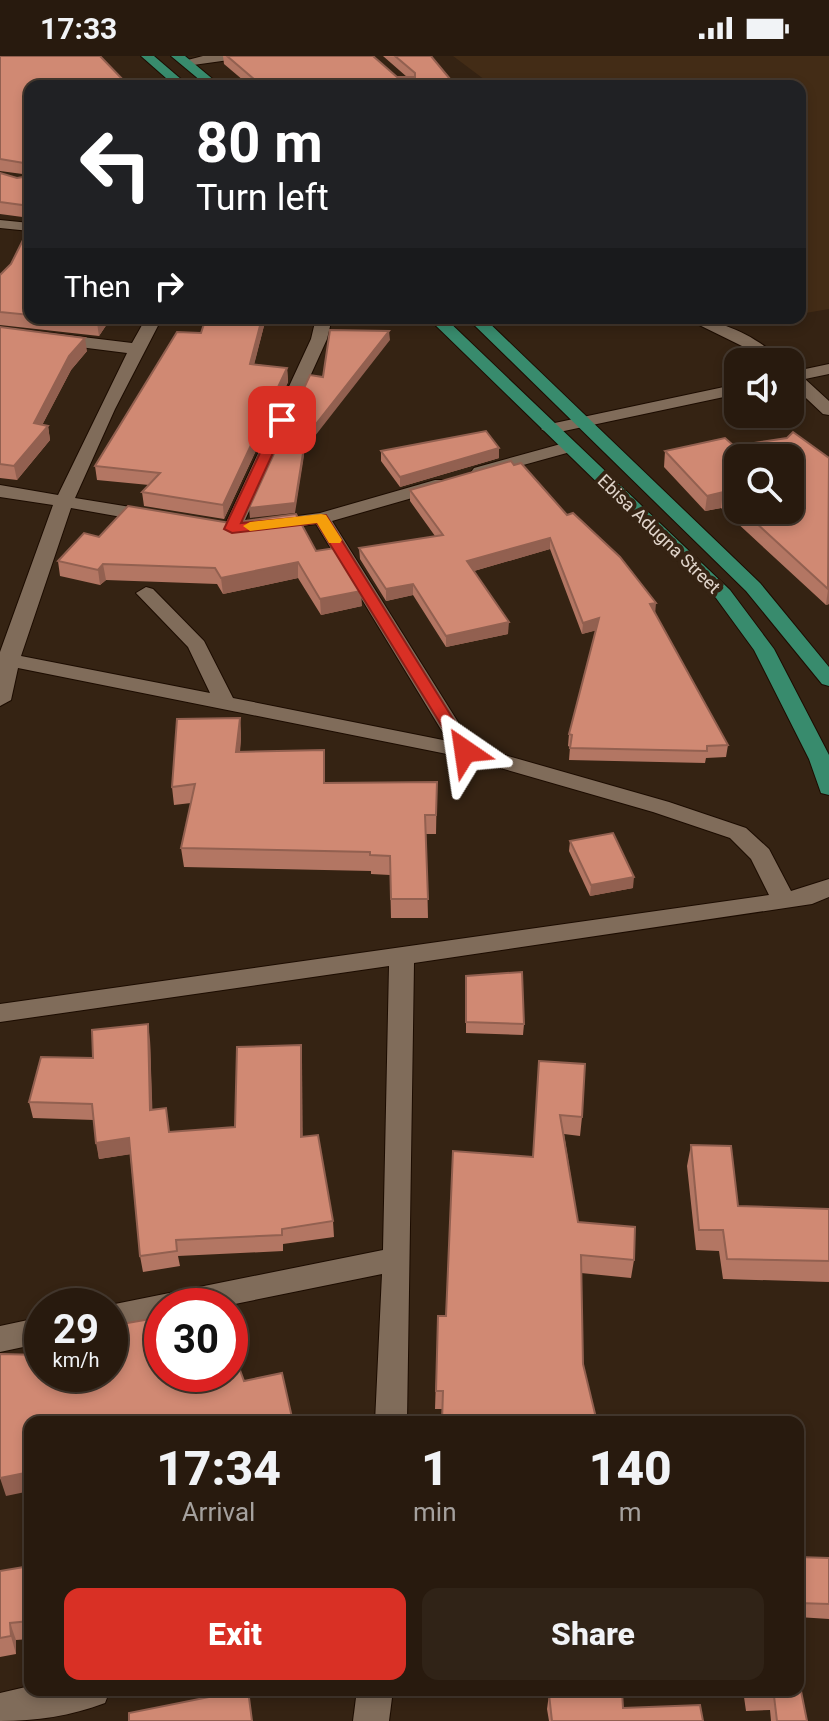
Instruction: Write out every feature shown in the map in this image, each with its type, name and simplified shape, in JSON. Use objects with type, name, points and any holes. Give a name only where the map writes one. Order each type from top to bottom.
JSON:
[{"type":"main road","points":[[147,56],[176,80]]},
{"type":"main road","points":[[182,59],[208,80]]},
{"type":"main road","name":"Ebisa Adugna Street","points":[[442,324],[723,594],[764,649],[820,759],[829,788]]},
{"type":"main road","name":"Ebisa Adugna Street","points":[[481,324],[753,587],[829,680]]},
{"type":"street","points":[[182,59],[229,56]]},
{"type":"street","points":[[0,224],[24,226]]},
{"type":"street","points":[[0,700],[4,659],[64,502],[151,324]]},
{"type":"street","points":[[323,324],[319,339],[224,527],[321,518],[568,447]]},
{"type":"street","points":[[706,324],[755,348]]},
{"type":"street","points":[[0,332],[137,349]]},
{"type":"street","points":[[804,374],[829,369]]},
{"type":"street","points":[[804,388],[829,410]]},
{"type":"street","points":[[550,429],[724,392]]},
{"type":"street","points":[[0,491],[170,519]]},
{"type":"street","points":[[321,518],[465,751]]},
{"type":"street","points":[[146,593],[197,645],[225,703]]},
{"type":"street","points":[[4,659],[465,751],[661,807],[738,833],[761,855],[784,901]]},
{"type":"street","points":[[0,1013],[823,894]]},
{"type":"street","points":[[391,1416],[402,956]]},
{"type":"street","points":[[248,1289],[397,1259]]},
{"type":"street","points":[[0,1339],[24,1334]]},
{"type":"street","points":[[0,1711],[66,1696]]},
{"type":"street","points":[[371,1721],[374,1696]]},
{"type":"shaded area","points":[[453,56],[829,56],[829,309],[806,313],[806,80],[485,80]]},
{"type":"building","points":[[0,56],[100,56],[123,80],[24,80],[24,163],[0,159]]},
{"type":"building","points":[[227,56],[373,56],[397,77],[415,77],[415,73],[395,56],[431,56],[451,80],[255,80]]},
{"type":"building","points":[[0,173],[24,177],[24,205],[0,202]]},
{"type":"building","points":[[24,238],[24,314],[0,312],[0,275],[11,264]]},
{"type":"building","points":[[204,324],[260,324],[250,364],[287,368],[223,505],[142,492],[160,473],[95,466],[177,332],[201,333]]},
{"type":"building","points":[[0,327],[85,338],[69,356],[34,423],[48,426],[14,466],[0,464]]},
{"type":"building","points":[[330,330],[389,331],[298,447],[304,447],[295,503],[249,508],[310,375],[323,377]]},
{"type":"building","points":[[486,431],[499,448],[400,477],[381,451]]},
{"type":"building","points":[[793,432],[829,458],[828,589],[757,524],[804,524],[804,444],[747,444],[787,438]]},
{"type":"building","points":[[725,438],[732,444],[724,444],[724,493],[707,496],[665,451]]},
{"type":"building","points":[[511,461],[514,465],[521,463],[567,515],[573,513],[620,557],[656,603],[650,604],[728,745],[707,746],[707,751],[570,748],[572,735],[569,734],[599,618],[583,623],[550,538],[467,561],[509,622],[446,636],[413,584],[386,589],[359,548],[443,535],[410,490]]},
{"type":"building","points":[[128,506],[230,523],[296,514],[316,551],[335,548],[361,591],[320,599],[298,562],[221,578],[215,568],[103,564],[98,570],[58,561],[84,533],[99,537]]},
{"type":"building","points":[[240,718],[236,752],[324,750],[324,783],[437,782],[436,815],[425,815],[428,899],[391,899],[390,856],[370,855],[370,852],[181,848],[195,784],[172,787],[177,719]]},
{"type":"building","points":[[613,833],[634,877],[591,885],[570,841]]},
{"type":"building","points":[[522,972],[524,1024],[466,1022],[466,976]]},
{"type":"building","points":[[148,1024],[150,1110],[166,1108],[169,1132],[235,1127],[237,1047],[301,1045],[301,1137],[318,1135],[333,1221],[282,1229],[282,1235],[176,1240],[177,1251],[140,1256],[129,1138],[96,1143],[92,1104],[29,1102],[41,1057],[93,1058],[92,1030]]},
{"type":"building","points":[[539,1061],[585,1064],[582,1117],[560,1115],[578,1222],[635,1227],[634,1260],[581,1255],[583,1364],[596,1416],[442,1416],[443,1391],[436,1391],[438,1316],[446,1316],[453,1151],[533,1157]]},
{"type":"building","points":[[691,1145],[731,1146],[738,1206],[829,1209],[829,1261],[727,1259],[723,1230],[699,1230]]},
{"type":"building","points":[[144,1320],[144,1392],[248,1392],[248,1380],[282,1373],[292,1416],[24,1416],[24,1473],[0,1478],[0,1354],[24,1355],[24,1392],[128,1392],[128,1323]]},
{"type":"building","points":[[804,1557],[829,1558],[829,1604],[804,1603]]},
{"type":"building","points":[[24,1567],[24,1622],[10,1623],[11,1636],[0,1638],[0,1571]]},
{"type":"building","points":[[214,1696],[249,1696],[252,1721],[129,1721],[129,1713]]},
{"type":"building","points":[[549,1696],[622,1696],[623,1708],[700,1705],[703,1721],[552,1721]]},
{"type":"building","points":[[774,1696],[802,1696],[807,1721],[777,1721]]},
{"type":"slow traffic","points":[[250,526],[321,518],[335,540]]},
{"type":"route","points":[[282,420],[232,529],[321,518],[465,751]]}]
